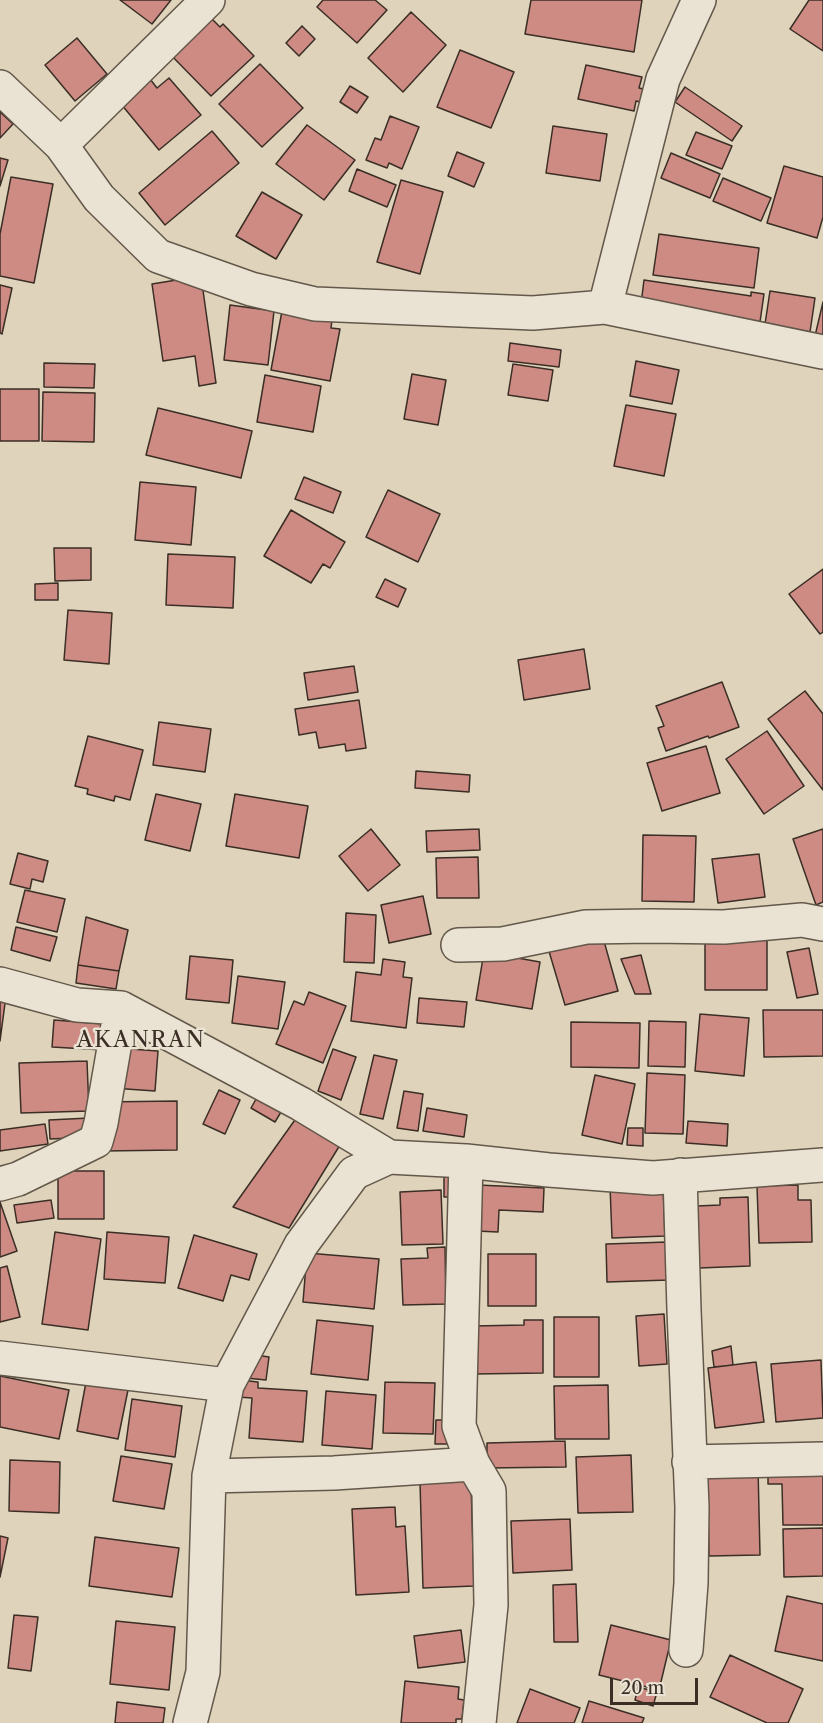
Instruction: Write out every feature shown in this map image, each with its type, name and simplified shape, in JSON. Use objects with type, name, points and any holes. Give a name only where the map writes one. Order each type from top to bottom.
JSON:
[{"type":"street","points":[[61,144],[208,0]]},
{"type":"street","points":[[605,307],[663,79],[699,0]]},
{"type":"street","points":[[0,87],[61,144],[99,198],[158,256],[251,289],[315,304],[533,313],[605,307],[823,352]]},
{"type":"street","points":[[458,945],[503,944],[586,927],[724,927],[802,920],[823,924]]},
{"type":"street","points":[[0,984],[78,1005],[121,1008],[301,1104],[389,1157]]},
{"type":"street","points":[[0,1184],[18,1179],[96,1141],[121,1008]]},
{"type":"street","points":[[190,1723],[203,1672],[209,1476],[227,1385],[301,1245],[354,1173],[389,1157],[466,1161],[653,1178],[823,1165]]},
{"type":"street","points":[[466,1161],[459,1426],[473,1464],[489,1491],[491,1605],[479,1723]]},
{"type":"street","points":[[680,1175],[692,1507],[691,1583],[686,1650]]},
{"type":"street","points":[[0,1358],[227,1385]]},
{"type":"street","points":[[689,1462],[823,1459]]},
{"type":"street","points":[[209,1476],[334,1473],[473,1464]]},
{"type":"building","points":[[120,0],[171,0],[152,24]]},
{"type":"building","points":[[323,0],[375,0],[387,10],[357,43],[317,7]]},
{"type":"building","points":[[531,0],[642,0],[634,52],[525,34]]},
{"type":"building","points":[[809,0],[823,0],[823,51],[790,29]]},
{"type":"building","points":[[205,12],[220,27],[223,24],[254,56],[211,96],[166,50]]},
{"type":"building","points":[[411,12],[446,45],[403,92],[368,58]]},
{"type":"building","points":[[302,26],[315,39],[299,56],[286,43]]},
{"type":"building","points":[[77,38],[107,74],[75,101],[45,65]]},
{"type":"building","points":[[460,50],[514,72],[491,128],[437,107]]},
{"type":"building","points":[[260,64],[303,108],[262,147],[219,104]]},
{"type":"building","points":[[586,65],[642,77],[639,88],[648,90],[645,103],[636,101],[634,111],[578,99]]},
{"type":"building","points":[[169,78],[201,115],[159,150],[121,104],[150,79],[157,88]]},
{"type":"building","points":[[350,86],[368,97],[357,113],[340,102]]},
{"type":"building","points":[[685,87],[742,126],[732,141],[675,102]]},
{"type":"building","points":[[0,112],[13,124],[0,138]]},
{"type":"building","points":[[390,116],[419,127],[402,169],[389,163],[387,168],[366,160],[375,138],[381,140]]},
{"type":"building","points":[[307,125],[355,160],[324,200],[276,164]]},
{"type":"building","points":[[553,126],[607,134],[600,181],[546,173]]},
{"type":"building","points":[[212,131],[239,163],[165,225],[139,193]]},
{"type":"building","points":[[696,132],[732,146],[722,169],[686,155]]},
{"type":"building","points":[[457,152],[484,163],[474,187],[448,176]]},
{"type":"building","points":[[671,153],[720,174],[710,198],[661,178]]},
{"type":"building","points":[[0,158],[8,160],[0,186]]},
{"type":"building","points":[[784,166],[823,177],[823,217],[817,238],[767,223]]},
{"type":"building","points":[[357,169],[396,185],[387,207],[349,191]]},
{"type":"building","points":[[11,177],[53,184],[34,283],[0,276],[0,234]]},
{"type":"building","points":[[723,178],[771,198],[761,221],[713,201]]},
{"type":"building","points":[[401,180],[443,192],[420,274],[377,262]]},
{"type":"building","points":[[262,192],[302,215],[276,259],[236,236]]},
{"type":"building","points":[[659,234],[759,248],[754,288],[653,275]]},
{"type":"building","points":[[201,276],[216,383],[199,386],[195,356],[163,361],[152,284]]},
{"type":"building","points":[[644,280],[751,296],[751,292],[764,294],[760,322],[641,304]]},
{"type":"building","points":[[0,285],[12,288],[2,334],[0,333]]},
{"type":"building","points":[[770,291],[815,298],[810,332],[765,324]]},
{"type":"building","points":[[823,302],[823,338],[815,336]]},
{"type":"building","points":[[230,305],[274,311],[268,365],[224,360]]},
{"type":"building","points":[[282,311],[332,320],[331,328],[340,329],[330,381],[271,370]]},
{"type":"building","points":[[510,343],[561,350],[559,367],[508,361]]},
{"type":"building","points":[[636,361],[679,370],[672,404],[630,396]]},
{"type":"building","points":[[44,363],[95,364],[94,388],[44,387]]},
{"type":"building","points":[[513,364],[553,370],[548,401],[508,395]]},
{"type":"building","points":[[412,374],[446,380],[438,425],[404,419]]},
{"type":"building","points":[[265,375],[321,386],[313,432],[257,422]]},
{"type":"building","points":[[0,389],[39,389],[39,441],[0,441]]},
{"type":"building","points":[[43,392],[95,393],[94,442],[42,441]]},
{"type":"building","points":[[626,405],[676,414],[664,476],[614,466]]},
{"type":"building","points":[[158,408],[252,431],[241,478],[146,455]]},
{"type":"building","points":[[304,477],[341,492],[333,513],[295,499]]},
{"type":"building","points":[[140,482],[196,487],[191,545],[135,540]]},
{"type":"building","points":[[388,490],[440,514],[418,562],[366,537]]},
{"type":"building","points":[[291,510],[345,542],[330,568],[323,564],[311,583],[264,556]]},
{"type":"building","points":[[54,548],[91,548],[91,580],[55,581]]},
{"type":"building","points":[[168,554],[235,557],[233,608],[166,605]]},
{"type":"building","points":[[823,569],[823,632],[820,634],[789,594]]},
{"type":"building","points":[[385,579],[406,589],[398,607],[376,597]]},
{"type":"building","points":[[58,583],[58,600],[35,600],[35,584]]},
{"type":"building","points":[[68,610],[112,613],[109,664],[64,660]]},
{"type":"building","points":[[584,649],[590,689],[524,700],[518,660]]},
{"type":"building","points":[[354,666],[358,692],[308,700],[304,673]]},
{"type":"building","points":[[722,682],[739,727],[666,751],[658,728],[664,726],[656,706]]},
{"type":"building","points":[[805,691],[823,714],[823,790],[768,719]]},
{"type":"building","points":[[359,700],[366,748],[346,751],[345,744],[319,748],[316,732],[299,735],[295,709]]},
{"type":"building","points":[[159,722],[211,729],[205,772],[153,765]]},
{"type":"building","points":[[767,731],[804,786],[764,814],[726,759]]},
{"type":"building","points":[[88,736],[143,750],[130,800],[115,796],[114,801],[87,794],[88,789],[75,786]]},
{"type":"building","points":[[706,746],[720,793],[662,811],[647,763]]},
{"type":"building","points":[[416,771],[470,775],[469,792],[415,788]]},
{"type":"building","points":[[156,794],[201,804],[190,851],[145,840]]},
{"type":"building","points":[[235,794],[308,806],[299,858],[226,846]]},
{"type":"building","points":[[371,829],[400,865],[368,891],[339,856]]},
{"type":"building","points":[[479,829],[480,850],[427,852],[426,831]]},
{"type":"building","points":[[823,829],[823,902],[816,905],[793,839]]},
{"type":"building","points":[[643,835],[696,836],[694,902],[642,901]]},
{"type":"building","points":[[18,853],[48,861],[43,882],[32,879],[30,889],[10,884]]},
{"type":"building","points":[[759,854],[765,897],[718,903],[712,859]]},
{"type":"building","points":[[478,857],[479,898],[437,898],[436,858]]},
{"type":"building","points":[[25,890],[65,899],[57,932],[17,922]]},
{"type":"building","points":[[423,896],[431,934],[389,943],[381,905]]},
{"type":"building","points":[[346,913],[376,915],[374,963],[344,962]]},
{"type":"building","points":[[86,917],[128,930],[119,971],[78,965]]},
{"type":"building","points":[[16,927],[57,937],[50,961],[11,950]]},
{"type":"building","points":[[602,934],[618,991],[565,1005],[548,948]]},
{"type":"building","points":[[705,938],[767,938],[767,990],[705,990]]},
{"type":"building","points":[[809,948],[818,994],[797,998],[787,952]]},
{"type":"building","points":[[484,952],[540,962],[532,1009],[476,1000]]},
{"type":"building","points":[[641,955],[651,994],[635,994],[621,959]]},
{"type":"building","points":[[190,956],[233,960],[229,1003],[186,999]]},
{"type":"building","points":[[383,959],[405,962],[403,977],[412,978],[406,1028],[351,1021],[356,972],[381,975]]},
{"type":"building","points":[[78,965],[119,971],[116,989],[76,983]]},
{"type":"building","points":[[238,976],[285,982],[278,1029],[232,1023]]},
{"type":"building","points":[[309,992],[346,1006],[323,1063],[276,1044],[294,1001],[304,1005]]},
{"type":"building","points":[[0,995],[6,996],[0,1041]]},
{"type":"building","points":[[419,998],[467,1002],[464,1027],[417,1023]]},
{"type":"building","points":[[763,1010],[823,1010],[823,1056],[764,1057]]},
{"type":"building","points":[[700,1014],[749,1018],[744,1076],[695,1071]]},
{"type":"building","points":[[54,1020],[105,1024],[103,1050],[52,1047]]},
{"type":"building","points":[[649,1021],[686,1022],[685,1067],[648,1066]]},
{"type":"building","points":[[571,1022],[640,1023],[639,1068],[571,1067]]},
{"type":"building","points":[[116,1048],[158,1051],[155,1091],[112,1088]]},
{"type":"building","points":[[333,1049],[356,1057],[341,1100],[318,1091]]},
{"type":"building","points":[[374,1055],[397,1060],[383,1119],[360,1114]]},
{"type":"building","points":[[87,1061],[89,1111],[21,1113],[19,1063]]},
{"type":"building","points":[[647,1073],[685,1075],[683,1134],[645,1133]]},
{"type":"building","points":[[595,1075],[635,1084],[622,1144],[582,1135]]},
{"type":"building","points":[[219,1090],[240,1100],[225,1134],[203,1124]]},
{"type":"building","points":[[404,1091],[423,1094],[418,1131],[397,1128]]},
{"type":"building","points":[[260,1092],[284,1107],[275,1122],[251,1108]]},
{"type":"building","points":[[177,1101],[177,1150],[103,1151],[102,1102]]},
{"type":"building","points":[[427,1108],[467,1115],[464,1137],[423,1131]]},
{"type":"building","points":[[297,1117],[340,1145],[289,1228],[233,1207]]},
{"type":"building","points":[[89,1118],[90,1137],[50,1139],[49,1120]]},
{"type":"building","points":[[688,1121],[728,1124],[727,1146],[686,1143]]},
{"type":"building","points":[[45,1124],[48,1144],[0,1151],[0,1130]]},
{"type":"building","points":[[628,1128],[643,1128],[643,1146],[627,1145]]},
{"type":"building","points":[[444,1169],[457,1169],[456,1197],[444,1197]]},
{"type":"building","points":[[58,1171],[104,1171],[104,1219],[58,1219]]},
{"type":"building","points":[[663,1184],[665,1236],[612,1238],[610,1186]]},
{"type":"building","points":[[478,1185],[544,1188],[543,1212],[499,1210],[498,1232],[476,1231]]},
{"type":"building","points":[[798,1185],[798,1200],[811,1200],[812,1242],[759,1243],[757,1186]]},
{"type":"building","points":[[441,1190],[443,1244],[402,1245],[400,1192]]},
{"type":"building","points":[[748,1197],[750,1266],[699,1268],[697,1206],[720,1205],[720,1198]]},
{"type":"building","points":[[51,1200],[54,1218],[17,1223],[14,1205]]},
{"type":"building","points":[[0,1202],[17,1251],[0,1257]]},
{"type":"building","points":[[55,1232],[101,1239],[88,1330],[42,1324]]},
{"type":"building","points":[[107,1232],[169,1237],[165,1283],[104,1279]]},
{"type":"building","points":[[194,1235],[257,1254],[249,1280],[231,1275],[223,1301],[178,1288]]},
{"type":"building","points":[[668,1242],[669,1280],[607,1282],[606,1244]]},
{"type":"building","points":[[445,1247],[446,1304],[403,1305],[401,1259],[428,1258],[427,1248]]},
{"type":"building","points":[[307,1253],[379,1259],[374,1309],[303,1302]]},
{"type":"building","points":[[488,1254],[536,1254],[536,1306],[488,1306]]},
{"type":"building","points":[[7,1266],[20,1317],[0,1322],[0,1268]]},
{"type":"building","points":[[664,1314],[667,1364],[639,1366],[636,1316]]},
{"type":"building","points":[[554,1317],[599,1317],[599,1377],[554,1377]]},
{"type":"building","points":[[317,1320],[373,1326],[368,1380],[311,1374]]},
{"type":"building","points":[[524,1320],[543,1320],[543,1373],[474,1374],[473,1326],[524,1325]]},
{"type":"building","points":[[731,1346],[733,1365],[714,1367],[712,1351]]},
{"type":"building","points":[[249,1354],[269,1357],[266,1380],[246,1378]]},
{"type":"building","points":[[821,1360],[823,1418],[776,1422],[771,1364]]},
{"type":"building","points":[[756,1362],[764,1422],[715,1428],[708,1368]]},
{"type":"building","points":[[0,1376],[69,1390],[59,1439],[0,1427]]},
{"type":"building","points":[[240,1380],[258,1382],[258,1388],[307,1391],[303,1442],[249,1438],[252,1398],[238,1397]]},
{"type":"building","points":[[86,1382],[128,1390],[118,1439],[77,1431]]},
{"type":"building","points":[[385,1382],[435,1383],[433,1434],[383,1433]]},
{"type":"building","points":[[608,1385],[609,1439],[555,1439],[554,1386]]},
{"type":"building","points":[[326,1391],[376,1395],[372,1449],[322,1445]]},
{"type":"building","points":[[132,1399],[182,1406],[175,1457],[125,1450]]},
{"type":"building","points":[[436,1420],[448,1420],[448,1444],[435,1444]]},
{"type":"building","points":[[565,1441],[566,1467],[487,1468],[487,1443]]},
{"type":"building","points":[[631,1455],[633,1512],[578,1513],[576,1457]]},
{"type":"building","points":[[121,1456],[172,1464],[164,1509],[113,1501]]},
{"type":"building","points":[[10,1460],[60,1462],[59,1513],[9,1511]]},
{"type":"building","points":[[823,1466],[823,1525],[783,1525],[782,1484],[768,1484],[768,1467]]},
{"type":"building","points":[[758,1467],[760,1555],[709,1556],[707,1469]]},
{"type":"building","points":[[471,1481],[474,1586],[423,1588],[420,1482]]},
{"type":"building","points":[[395,1507],[396,1527],[405,1526],[409,1592],[356,1595],[352,1509]]},
{"type":"building","points":[[570,1519],[572,1570],[513,1573],[511,1521]]},
{"type":"building","points":[[823,1528],[823,1576],[784,1577],[783,1529]]},
{"type":"building","points":[[0,1536],[8,1538],[0,1577]]},
{"type":"building","points":[[95,1537],[179,1548],[172,1597],[89,1586]]},
{"type":"building","points":[[576,1584],[578,1642],[554,1642],[553,1585]]},
{"type":"building","points":[[787,1596],[823,1604],[823,1661],[775,1651]]},
{"type":"building","points":[[14,1615],[38,1617],[31,1671],[8,1668]]},
{"type":"building","points":[[116,1621],[175,1627],[169,1690],[110,1684]]},
{"type":"building","points":[[611,1625],[671,1640],[659,1690],[599,1675]]},
{"type":"building","points":[[461,1630],[465,1662],[418,1668],[414,1636]]},
{"type":"building","points":[[730,1655],[803,1689],[788,1723],[767,1723],[710,1697]]},
{"type":"building","points":[[405,1681],[459,1687],[458,1699],[464,1700],[462,1719],[456,1719],[456,1723],[401,1723]]},
{"type":"building","points":[[638,1687],[657,1692],[653,1706],[635,1700]]},
{"type":"building","points":[[530,1689],[580,1708],[574,1723],[517,1723]]},
{"type":"building","points":[[589,1701],[644,1718],[642,1723],[582,1723]]},
{"type":"building","points":[[117,1702],[165,1708],[163,1723],[115,1723]]},
{"type":"district","name":"AKANRAN","points":[[141,1041]]}]
